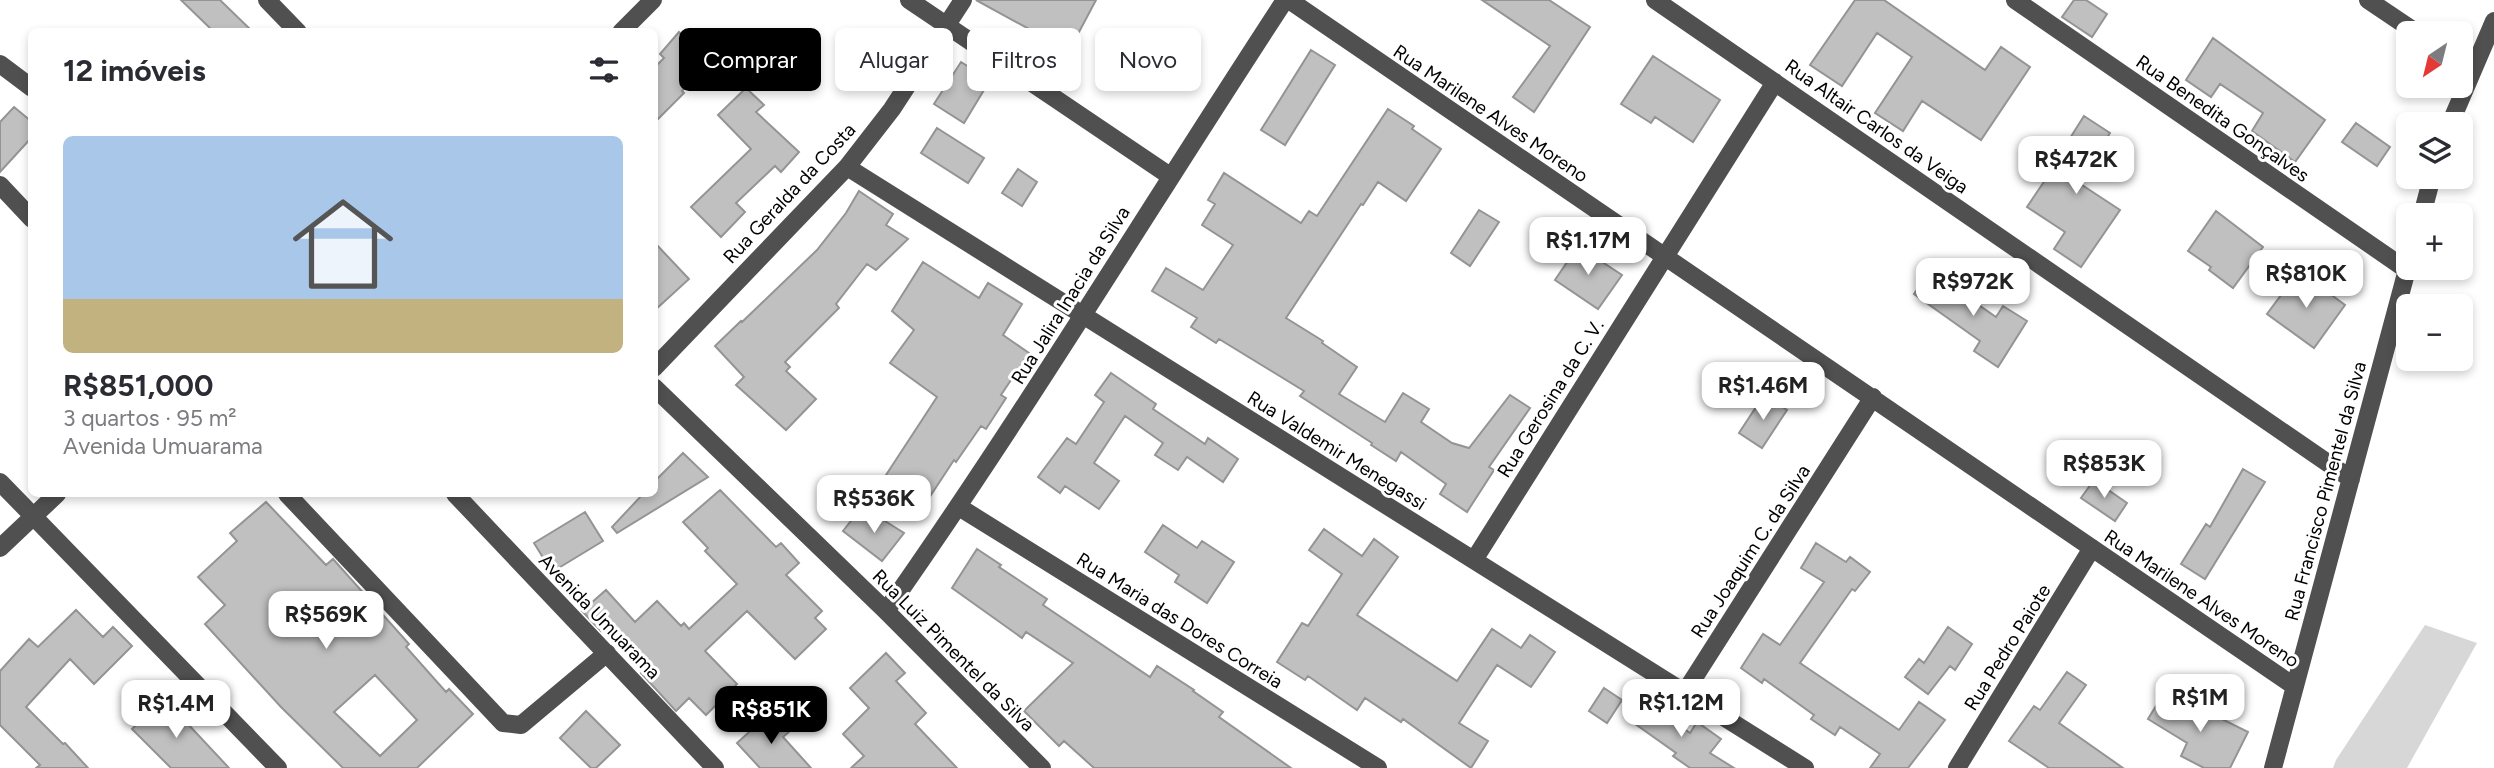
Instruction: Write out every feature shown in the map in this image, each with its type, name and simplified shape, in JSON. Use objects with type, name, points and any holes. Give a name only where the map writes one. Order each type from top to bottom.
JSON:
[{"type":"street","points":[[625,28],[653,0]]},
{"type":"street","points":[[909,0],[1170,176]]},
{"type":"street","name":"Rua Geralda da Costa","points":[[658,364],[846,167],[892,110],[963,0]]},
{"type":"street","name":"Rua Jalira Inacia da Silva","points":[[886,611],[959,507],[1170,176],[1287,0]]},
{"type":"street","name":"Rua Marilene Alves Moreno","points":[[1287,0],[2294,686]]},
{"type":"street","name":"Rua Altair Carlos da Veiga","points":[[1655,0],[2351,479]]},
{"type":"street","name":"Rua Benedita Gonçalves","points":[[2015,0],[2396,260]]},
{"type":"street","points":[[2368,0],[2399,21]]},
{"type":"street","points":[[278,4],[295,28]]},
{"type":"street","points":[[2473,58],[2494,21]]},
{"type":"street","points":[[0,64],[28,85]]},
{"type":"street","name":"Rua Gerosina da C. V.","points":[[1474,560],[1775,82]]},
{"type":"street","name":"Rua Valdemir Menegassi","points":[[846,167],[1805,768]]},
{"type":"street","points":[[0,185],[28,215]]},
{"type":"street","name":"Rua Francisco Pimentel da Silva","points":[[2273,768],[2405,280]]},
{"type":"street","name":"Rua Luiz Pimentel da Silva","points":[[658,391],[886,611],[1042,768]]},
{"type":"street","name":"Rua Joaquim C. da Silva","points":[[1685,692],[1873,397]]},
{"type":"street","points":[[0,482],[278,768]]},
{"type":"street","points":[[0,548],[54,497]]},
{"type":"street","points":[[290,497],[503,723],[521,725],[607,653]]},
{"type":"street","name":"Avenida Umuarama","points":[[458,497],[715,768]]},
{"type":"street","name":"Rua Maria das Dores Correia","points":[[959,507],[1378,768]]},
{"type":"street","name":"Rua Pedro Paiote","points":[[1957,768],[2092,548]]},
{"type":"shaded area","points":[[2425,625],[2477,643],[2407,768],[2333,768],[2336,760]]},
{"type":"building","points":[[181,0],[220,0],[249,28],[210,28]]},
{"type":"building","points":[[976,0],[1096,0],[1081,28],[1027,28]]},
{"type":"building","points":[[1482,0],[1549,0],[1590,27],[1534,112],[1513,97],[1550,46]]},
{"type":"building","points":[[1855,0],[1884,0],[1985,70],[2001,47],[2030,67],[1981,140],[1922,101],[1903,131],[1875,113],[1912,57],[1877,33],[1842,86],[1810,65]]},
{"type":"building","points":[[2074,0],[2086,0],[2107,14],[2092,37],[2062,17]]},
{"type":"building","points":[[679,32],[679,91],[684,93],[658,119],[658,64],[664,58],[660,54]]},
{"type":"building","points":[[2213,38],[2325,120],[2295,162],[2252,131],[2263,113],[2220,84],[2211,97],[2186,80]]},
{"type":"building","points":[[1311,50],[1335,65],[1285,145],[1261,130]]},
{"type":"building","points":[[1653,56],[1720,100],[1693,142],[1655,117],[1651,123],[1621,104]]},
{"type":"building","points":[[961,62],[967,66],[967,91],[983,91],[964,123],[934,104],[942,91],[953,91],[953,74]]},
{"type":"building","points":[[743,91],[749,91],[764,105],[756,112],[799,152],[781,172],[775,166],[736,203],[745,212],[721,237],[691,207],[751,149],[718,115]]},
{"type":"building","points":[[14,107],[28,119],[28,141],[0,172],[0,122]]},
{"type":"building","points":[[1388,109],[1441,149],[1406,201],[1378,182],[1286,318],[1357,367],[1339,394],[1385,422],[1403,393],[1429,409],[1421,422],[1452,443],[1469,448],[1510,395],[1530,408],[1489,467],[1494,470],[1467,512],[1440,494],[1446,484],[1401,452],[1396,461],[1371,445],[1372,443],[1300,396],[1304,391],[1219,339],[1216,343],[1191,327],[1197,318],[1152,291],[1166,268],[1203,290],[1233,245],[1202,225],[1215,204],[1208,200],[1224,173],[1301,223],[1309,211],[1317,216]]},
{"type":"building","points":[[2084,116],[2110,133],[2079,183],[2120,210],[2081,267],[2054,249],[2065,232],[2027,207]]},
{"type":"building","points":[[2356,123],[2390,147],[2377,166],[2342,142]]},
{"type":"building","points":[[937,128],[984,158],[968,183],[921,153]]},
{"type":"building","points":[[1018,169],[1037,182],[1022,206],[1002,193]]},
{"type":"building","points":[[859,191],[893,214],[886,225],[908,239],[876,270],[867,264],[836,304],[839,308],[785,362],[790,367],[786,371],[816,399],[786,430],[736,385],[744,377],[715,346],[817,250],[846,213]]},
{"type":"building","points":[[1479,210],[1499,222],[1470,266],[1451,253]]},
{"type":"building","points":[[2216,211],[2263,247],[2233,288],[2209,270],[2211,267],[2188,251]]},
{"type":"building","points":[[658,246],[689,279],[658,307]]},
{"type":"building","points":[[1578,246],[1622,275],[1598,309],[1555,280]]},
{"type":"building","points":[[923,262],[979,298],[988,283],[1022,304],[1003,335],[1029,353],[1001,395],[1006,398],[986,429],[981,426],[956,462],[954,460],[925,504],[886,475],[937,397],[890,363],[914,330],[892,311]]},
{"type":"building","points":[[1930,271],[1996,317],[2003,306],[2027,321],[1998,367],[1974,351],[1980,341],[1914,294]]},
{"type":"building","points":[[2299,271],[2345,305],[2314,348],[2267,314]]},
{"type":"building","points":[[1111,373],[1156,404],[1153,409],[1205,444],[1208,438],[1238,459],[1223,482],[1187,457],[1178,470],[1155,455],[1163,443],[1125,416],[1094,463],[1119,481],[1099,509],[1065,486],[1060,493],[1038,477],[1067,438],[1076,444],[1104,402],[1095,395]]},
{"type":"building","points":[[1764,395],[1787,410],[1762,448],[1739,433]]},
{"type":"building","points":[[683,453],[708,477],[617,533],[612,527],[640,497],[658,497],[658,478]]},
{"type":"building","points":[[2243,469],[2265,482],[2205,579],[2181,564],[2206,524],[2210,527]]},
{"type":"building","points":[[2094,480],[2127,503],[2115,521],[2081,498]]},
{"type":"building","points":[[720,490],[776,547],[781,543],[799,563],[786,575],[822,611],[815,618],[826,629],[795,659],[747,611],[705,651],[737,684],[706,715],[689,698],[676,711],[641,673],[646,668],[605,627],[601,631],[582,611],[606,590],[635,622],[657,601],[681,626],[684,623],[689,629],[737,584],[705,551],[708,548],[683,522]]},
{"type":"building","points":[[266,502],[326,565],[333,559],[409,644],[406,647],[446,692],[449,689],[473,714],[417,768],[343,768],[281,707],[205,624],[225,605],[198,577],[237,541],[230,533]],"holes":[[[375,675],[417,720],[380,756],[334,712]]]},
{"type":"building","points":[[585,512],[603,541],[552,572],[534,543]]},
{"type":"building","points":[[858,512],[872,523],[877,516],[904,533],[882,561],[843,531]]},
{"type":"building","points":[[1163,525],[1197,548],[1202,541],[1234,562],[1207,603],[1175,582],[1179,575],[1145,552]]},
{"type":"building","points":[[1324,529],[1362,556],[1374,539],[1398,557],[1357,615],[1457,681],[1492,629],[1521,648],[1530,635],[1555,652],[1531,687],[1497,665],[1459,723],[1488,741],[1471,768],[1403,719],[1401,722],[1365,698],[1357,710],[1308,676],[1305,680],[1277,662],[1302,623],[1308,626],[1342,574],[1309,550]]},
{"type":"building","points":[[1816,543],[1846,562],[1850,557],[1870,572],[1855,591],[1852,589],[1800,663],[1899,730],[1919,702],[1945,720],[1908,768],[1870,768],[1880,754],[1840,727],[1835,735],[1811,719],[1814,715],[1764,679],[1762,683],[1741,668],[1763,634],[1780,645],[1824,582],[1801,568]]},
{"type":"building","points":[[977,549],[1047,599],[1043,605],[1150,677],[1157,666],[1194,690],[1223,712],[1219,717],[1291,768],[1094,768],[1064,741],[1059,746],[1024,711],[1073,663],[1026,632],[1022,638],[952,588]]},
{"type":"building","points":[[76,610],[103,637],[113,627],[132,646],[94,684],[70,659],[26,707],[88,768],[36,768],[40,765],[0,725],[0,671],[29,639],[38,647]]},
{"type":"building","points":[[1948,627],[1972,644],[1955,670],[1950,666],[1928,694],[1905,677],[1919,659],[1924,663]]},
{"type":"building","points":[[886,653],[905,673],[896,681],[926,713],[915,724],[957,768],[851,768],[864,756],[843,734],[869,708],[850,688]]},
{"type":"building","points":[[2067,672],[2086,685],[2059,723],[2123,768],[2049,768],[2009,741],[2034,706],[2040,710]]},
{"type":"building","points":[[1604,688],[1622,700],[1607,723],[1589,711]]},
{"type":"building","points":[[2164,693],[2201,716],[2204,710],[2248,732],[2230,768],[2204,768],[2181,756],[2187,743],[2148,719]]},
{"type":"building","points":[[162,699],[229,768],[171,768],[132,729]]},
{"type":"building","points":[[1646,701],[1690,733],[1697,722],[1721,739],[1710,753],[1734,768],[1690,768],[1673,756],[1676,753],[1631,721]]},
{"type":"building","points":[[586,711],[620,745],[596,768],[591,768],[560,738]]},
{"type":"building","points":[[772,711],[790,731],[783,737],[811,768],[760,768],[737,743]]}]
